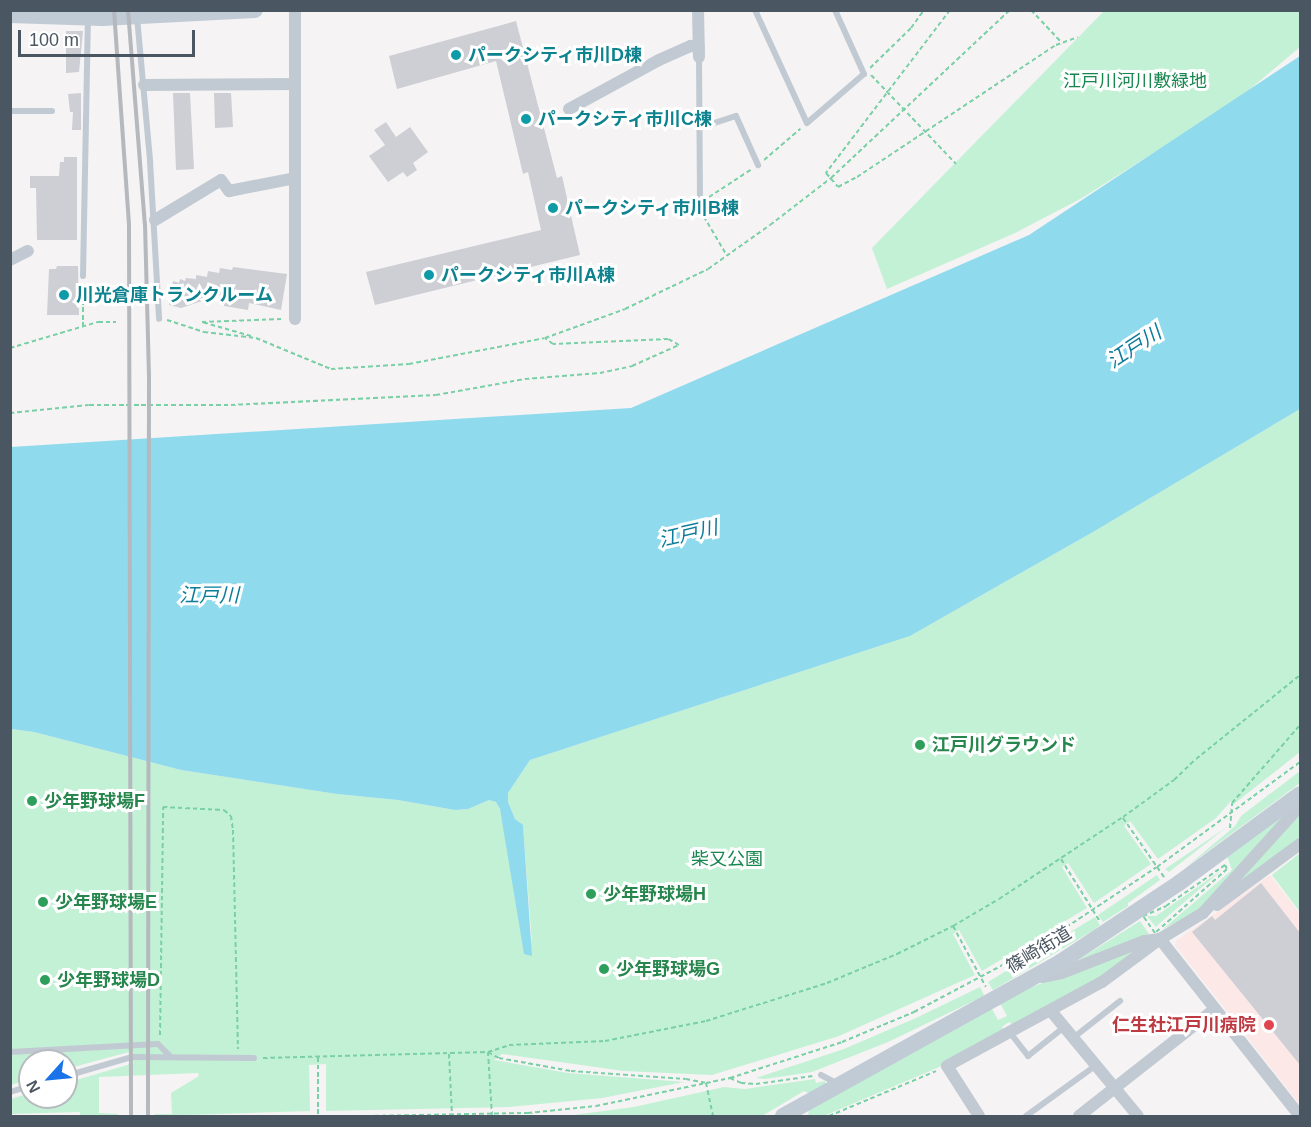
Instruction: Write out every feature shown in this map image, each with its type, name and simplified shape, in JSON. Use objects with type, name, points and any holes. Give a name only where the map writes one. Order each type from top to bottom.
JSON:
[{"type":"main road","points":[[10,15],[137,17],[255,10]]},
{"type":"main road","name":"篠崎街道","points":[[783,1116],[800,1112],[839,1085],[1059,963],[1179,883],[1300,794]]},
{"type":"street","points":[[295,10],[295,319]]},
{"type":"street","points":[[698,10],[699,52]]},
{"type":"street","points":[[569,108],[659,60],[691,46],[699,52]]},
{"type":"street","points":[[144,86],[295,84]]},
{"type":"street","points":[[155,220],[221,180],[229,191],[296,178]]},
{"type":"street","points":[[10,260],[28,251]]},
{"type":"street","points":[[1203,913],[1300,806]]},
{"type":"street","points":[[1025,981],[1062,973],[1157,936],[1203,913],[1300,844]]},
{"type":"street","points":[[1157,936],[1300,1116]]},
{"type":"street","points":[[979,1116],[947,1066],[1011,1034],[1102,982],[1157,936]]},
{"type":"street","points":[[1079,1116],[1215,1009]]},
{"type":"street","points":[[1051,1011],[1138,1116]]},
{"type":"lane","points":[[755,10],[807,123],[864,74],[835,10]]},
{"type":"lane","points":[[137,17],[155,220],[159,319]]},
{"type":"lane","points":[[83,276],[88,18]]},
{"type":"lane","points":[[699,52],[700,203]]},
{"type":"lane","points":[[10,111],[52,111]]},
{"type":"lane","points":[[699,128],[736,116],[758,165]]},
{"type":"lane","points":[[1072,1038],[1120,1001]]},
{"type":"lane","points":[[1011,1034],[1028,1056],[1063,1028]]},
{"type":"lane","points":[[10,1053],[158,1044],[170,1056]]},
{"type":"lane","points":[[78,1073],[132,1057],[254,1058]]},
{"type":"lane","points":[[1026,1116],[1095,1066]]},
{"type":"lane","points":[[821,1075],[839,1085]]},
{"type":"path","points":[[924,10],[911,28],[867,71],[956,164]]},
{"type":"path","points":[[950,10],[826,172],[838,187],[1062,43],[1078,37]]},
{"type":"path","points":[[295,319],[202,321],[256,338],[332,369],[409,364],[545,338],[625,309],[708,269],[831,178],[1010,10]]},
{"type":"path","points":[[1031,10],[1062,43]]},
{"type":"path","points":[[700,212],[726,255]]},
{"type":"path","points":[[83,276],[83,327]]},
{"type":"path","points":[[159,319],[204,332],[256,338]]},
{"type":"path","points":[[10,348],[98,322],[116,321]]},
{"type":"path","points":[[10,413],[89,405],[231,405],[436,395],[525,379],[600,373],[632,366],[679,345],[668,339],[553,344],[545,338]]},
{"type":"path","points":[[254,1058],[449,1054],[488,1052],[509,1045],[605,1041],[706,1022],[863,969],[953,926],[1123,818],[1174,780],[1196,759],[1300,675]]},
{"type":"path","points":[[1231,827],[1232,802],[1300,725]]},
{"type":"path","points":[[367,1116],[492,1115],[596,1106],[730,1078],[842,1042],[914,1012],[981,979],[1094,910],[1231,815],[1300,762]]},
{"type":"path","points":[[158,1044],[162,807],[224,810],[231,816],[233,830],[238,1058]]},
{"type":"path","points":[[1123,818],[1161,873]]},
{"type":"path","points":[[1061,859],[1098,918]]},
{"type":"path","points":[[1225,865],[1227,869],[1157,936],[1143,916],[1166,906],[1225,865]]},
{"type":"path","points":[[953,926],[984,984]]},
{"type":"path","points":[[488,1052],[499,1058],[571,1071],[686,1078],[706,1083]]},
{"type":"path","points":[[488,1052],[492,1115]]},
{"type":"path","points":[[449,1054],[452,1116]]},
{"type":"path","points":[[318,1057],[318,1116]]},
{"type":"path","points":[[829,1116],[947,1066]]},
{"type":"path","points":[[730,1078],[741,1083],[756,1084],[821,1075]]},
{"type":"path","points":[[706,1083],[713,1116]]},
{"type":"shaded area","name":"仁生社江戸川病院","points":[[1270,875],[1300,914],[1300,1105],[1175,945],[1177,940]]},
{"type":"green space","name":"江戸川河川敷緑地","points":[[1104,11],[1300,11],[1300,47],[1237,100],[1082,198],[1015,233],[887,289],[872,248]]},
{"type":"green space","name":"柴又公園","points":[[1300,409],[1300,752],[1234,804],[1231,801],[1216,818],[1158,859],[1130,821],[1124,826],[1151,864],[1094,903],[1068,863],[1062,867],[1087,908],[982,971],[959,930],[953,934],[975,975],[839,1036],[712,1075],[624,1071],[502,1054],[494,1060],[568,1073],[684,1082],[602,1098],[509,1107],[326,1111],[326,1064],[309,1065],[310,1111],[155,1116],[155,1114],[172,1114],[171,1093],[199,1076],[198,1073],[99,1077],[99,1113],[118,1114],[118,1116],[80,1116],[80,1112],[11,1114],[11,1099],[18,1097],[18,1109],[78,1109],[78,1079],[134,1063],[129,1052],[78,1066],[78,1049],[18,1049],[18,1083],[11,1085],[10,729],[34,732],[181,770],[337,794],[398,800],[455,810],[468,809],[489,800],[496,802],[500,809],[532,943],[523,826],[515,819],[508,802],[508,793],[530,760],[910,636],[1093,532]]},
{"type":"green space","points":[[1300,771],[1300,783],[1185,868],[1235,826],[1241,816]]},
{"type":"green space","points":[[1293,807],[1197,912],[1163,929],[1232,870],[1227,856]]},
{"type":"green space","points":[[1300,812],[1300,840],[1222,897]]},
{"type":"green space","points":[[1227,827],[1169,872],[1165,869]]},
{"type":"green space","points":[[1300,853],[1300,912],[1272,875]]},
{"type":"green space","points":[[1222,870],[1156,927],[1147,916],[1156,916]]},
{"type":"green space","points":[[1157,875],[1160,880],[1128,903],[1128,906],[1103,922],[1098,915]]},
{"type":"green space","points":[[1095,917],[1100,925],[1094,930],[993,990],[988,982]]},
{"type":"green space","points":[[1140,921],[1149,934],[1072,964]]},
{"type":"green space","points":[[1143,944],[1096,980],[1013,1027],[1010,1022],[1006,1024],[1002,1027],[1005,1032],[937,1068],[826,1115],[808,1116],[809,1110],[991,1007],[998,1020],[1007,1016],[1000,1003],[1019,992]]},
{"type":"green space","points":[[980,987],[984,995],[982,997],[888,1042],[812,1072],[765,1079],[756,1078],[844,1049]]},
{"type":"green space","points":[[815,1079],[816,1083],[825,1081],[826,1084],[810,1094],[804,1091],[762,1116],[566,1116],[634,1107],[724,1087],[745,1089]]},
{"type":"water","name":"江戸川","points":[[1300,56],[1300,409],[1093,532],[910,636],[530,760],[508,793],[508,802],[515,819],[523,825],[532,956],[524,954],[500,809],[496,802],[489,800],[468,809],[455,810],[398,800],[337,794],[181,770],[34,732],[11,729],[11,447],[631,408],[1029,235]]},
{"type":"building","points":[[516,21],[557,178],[562,176],[580,255],[375,305],[366,272],[541,230],[528,172],[523,174],[496,61],[397,89],[389,56]]},
{"type":"building","points":[[66,31],[83,31],[79,72],[66,73]]},
{"type":"building","points":[[81,93],[81,130],[72,130],[73,112],[70,112],[68,94]]},
{"type":"building","points":[[173,93],[190,93],[194,169],[176,170]]},
{"type":"building","points":[[214,93],[231,93],[233,127],[215,128]]},
{"type":"building","points":[[386,122],[396,137],[410,127],[428,152],[413,163],[417,170],[407,177],[403,172],[388,182],[369,156],[385,145],[374,130]]},
{"type":"building","points":[[64,157],[77,157],[77,240],[37,240],[36,188],[30,188],[30,176],[59,176],[60,162],[64,162]]},
{"type":"building","name":"川光倉庫トランクルーム","points":[[57,266],[78,266],[79,315],[47,315],[49,269],[56,269]]},
{"type":"building","points":[[233,267],[287,274],[281,310],[249,303],[248,310],[224,306],[226,293],[181,308],[169,305],[173,281],[179,283],[180,279],[185,281],[186,278],[196,279],[196,275],[207,277],[208,271],[219,273],[220,268],[232,270]]},
{"type":"building","name":"仁生社江戸川病院","points":[[1261,883],[1300,933],[1300,1065],[1192,932],[1212,916],[1215,920]]},
{"type":"railway","points":[[114,10],[129,225],[131,1116]]},
{"type":"railway","points":[[128,10],[145,224],[149,377],[148,1116]]},
{"type":"place","name":"パークシティ市川D棟","points":[[456,55]]},
{"type":"place","name":"パークシティ市川C棟","points":[[526,119]]},
{"type":"place","name":"パークシティ市川B棟","points":[[553,208]]},
{"type":"place","name":"パークシティ市川A棟","points":[[429,275]]},
{"type":"place","name":"川光倉庫トランクルーム","points":[[64,295]]},
{"type":"place","name":"江戸川グラウンド","points":[[920,745]]},
{"type":"place","name":"少年野球場F","points":[[32,801]]},
{"type":"place","name":"少年野球場H","points":[[591,894]]},
{"type":"place","name":"少年野球場E","points":[[43,902]]},
{"type":"place","name":"少年野球場G","points":[[604,969]]},
{"type":"place","name":"少年野球場D","points":[[45,980]]},
{"type":"place","name":"仁生社江戸川病院","points":[[1269,1025]]}]
